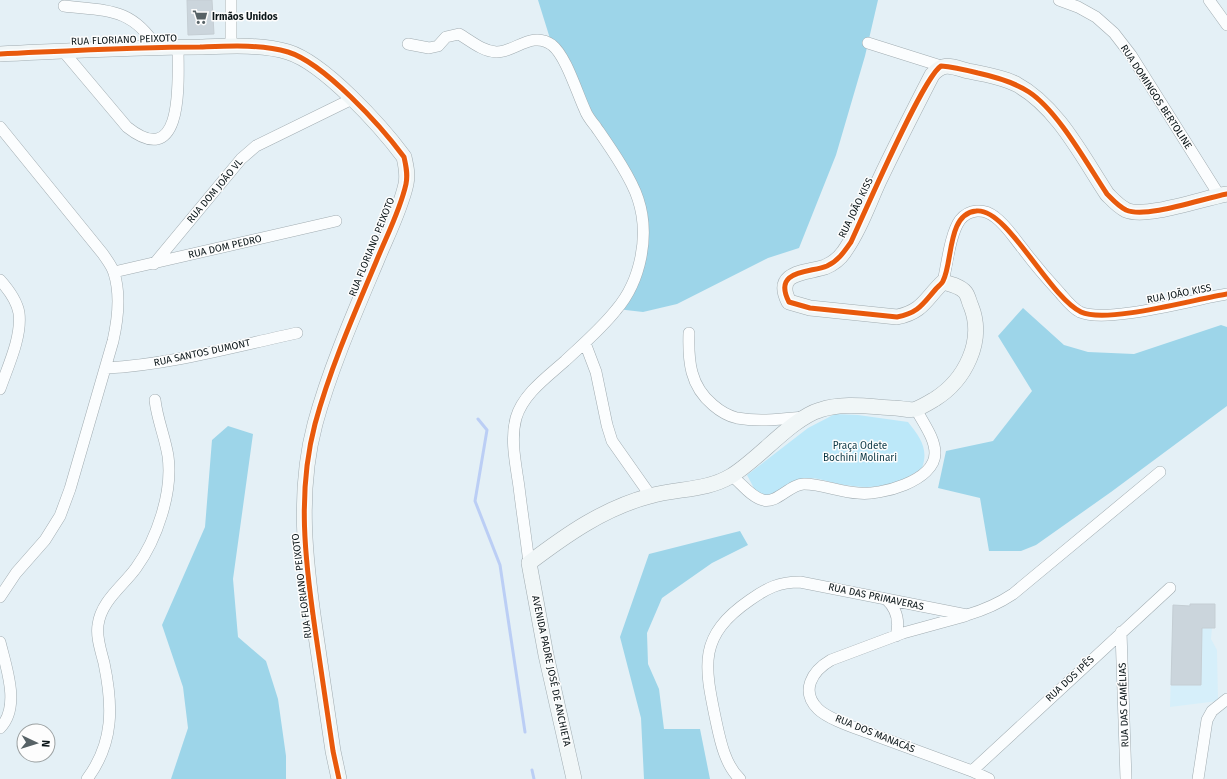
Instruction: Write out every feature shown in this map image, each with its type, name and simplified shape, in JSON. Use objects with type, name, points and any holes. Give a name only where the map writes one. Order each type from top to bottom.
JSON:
[{"type":"street","points":[[230,46],[231,0]]},
{"type":"street","name":"RUA DOMINGOS BERTOLINE","points":[[1059,0],[1078,7],[1096,17],[1114,33],[1131,55],[1223,194]]},
{"type":"street","points":[[1209,0],[1227,25]]},
{"type":"street","points":[[64,6],[121,14],[132,19],[142,27],[157,48]]},
{"type":"street","points":[[408,44],[429,48],[438,46],[446,37],[459,34],[485,50],[498,52],[536,40],[552,45],[567,66],[586,112],[613,151],[638,198],[642,217],[641,256],[634,280],[617,309],[585,343],[538,386],[522,404],[516,419],[514,436],[515,458],[529,563],[568,534],[589,521],[622,505],[650,495],[714,484],[732,476],[805,417],[819,410],[834,406],[916,409],[935,399],[950,388],[964,371],[971,355],[976,335],[974,314],[965,292],[957,286],[943,282]]},
{"type":"street","points":[[868,43],[942,66],[1014,83],[1030,92],[1048,108],[1107,194],[1117,204],[1127,210],[1143,212],[1160,210],[1223,194]]},
{"type":"street","name":"RUA FLORIANO PEIXOTO","points":[[0,54],[230,46],[288,52],[315,66],[352,99],[397,147],[404,157],[407,168],[406,183],[396,214],[362,296],[321,404],[315,426],[306,477],[304,514],[307,574],[333,751],[339,779]]},
{"type":"street","points":[[63,51],[127,127],[139,136],[156,139],[164,136],[171,129],[175,118],[178,96],[178,47]]},
{"type":"street","name":"RUA JOÃO KISS","points":[[942,66],[932,75],[905,127],[847,248],[835,262],[825,267],[797,272],[791,276],[786,285],[785,294],[789,302],[810,308],[897,317],[911,314],[924,304],[943,282],[954,232],[960,221],[967,214],[975,211],[984,211],[994,216],[1004,224],[1043,275],[1070,304],[1080,312],[1094,315],[1125,314],[1227,294]]},
{"type":"street","name":"RUA DOM JOÃO VL","points":[[154,264],[241,159],[256,146],[352,99]]},
{"type":"street","points":[[0,127],[88,233],[103,254],[114,272],[118,297],[118,318],[106,368],[70,488],[60,516],[45,540],[16,573],[0,596]]},
{"type":"street","name":"RUA DOM PEDRO","points":[[114,272],[336,221]]},
{"type":"street","points":[[0,280],[15,301],[19,313],[15,343],[0,389]]},
{"type":"street","name":"RUA SANTOS DUMONT","points":[[106,368],[129,367],[158,362],[297,333]]},
{"type":"street","points":[[689,333],[688,357],[695,384],[705,399],[722,412],[736,418],[757,420],[805,417]]},
{"type":"street","points":[[585,343],[596,372],[606,425],[612,441],[650,495]]},
{"type":"street","points":[[87,779],[104,750],[109,728],[111,709],[108,683],[98,634],[98,625],[101,613],[107,602],[136,568],[149,548],[159,522],[168,486],[168,455],[155,400]]},
{"type":"street","points":[[732,476],[756,497],[766,501],[773,499],[800,484],[818,485],[859,494],[875,494],[892,490],[916,478],[929,469],[934,460],[933,441],[916,409]]},
{"type":"street","name":"RUA DAS PRIMAVERAS","points":[[740,779],[729,763],[719,737],[708,675],[709,653],[712,639],[719,627],[732,613],[774,586],[785,582],[816,584],[967,615],[997,605],[1013,594],[1160,472]]},
{"type":"street","name":"AVENIDA PADRE JOSÉ DE ANCHIETA","points":[[529,563],[546,655],[574,779]]},
{"type":"street","name":"RUA DOS IPÊS","points":[[972,771],[1170,588]]},
{"type":"street","points":[[886,599],[895,610],[898,618],[896,636]]},
{"type":"street","name":"RUA DOS MANACÁS","points":[[967,615],[896,636],[831,660],[822,665],[810,682],[809,693],[811,701],[819,711],[847,725],[972,771],[989,779]]},
{"type":"street","name":"RUA DAS CAMÉLIAS","points":[[1121,632],[1126,779]]},
{"type":"street","points":[[0,642],[10,693],[10,711],[2,721]]},
{"type":"street","points":[[1198,779],[1203,736],[1207,720],[1212,711],[1227,699]]},
{"type":"shaded area","points":[[538,0],[878,0],[865,56],[836,155],[799,248],[768,258],[677,304],[643,312],[617,309],[641,256],[638,198],[552,45]]},
{"type":"shaded area","points":[[1023,308],[1064,345],[1088,352],[1134,354],[1221,325],[1227,327],[1227,406],[1111,492],[1036,545],[1021,551],[989,551],[980,498],[938,488],[946,451],[993,441],[1032,391],[998,336]]},
{"type":"shaded area","points":[[228,426],[253,434],[233,579],[238,637],[266,661],[278,699],[286,756],[286,779],[171,779],[188,728],[183,687],[162,625],[205,527],[212,440]]},
{"type":"shaded area","points":[[740,531],[748,545],[712,563],[662,598],[647,633],[648,664],[659,689],[664,729],[700,729],[710,779],[644,779],[641,718],[620,637],[649,554]]},
{"type":"shaded area","points":[[1190,604],[1215,604],[1215,628],[1212,628],[1211,639],[1217,650],[1218,701],[1170,707],[1173,605],[1189,606]]},
{"type":"green space","name":"Praça Odete Bochini Molinari","points":[[835,414],[858,415],[908,422],[920,438],[924,449],[924,461],[922,468],[901,480],[880,486],[858,487],[805,478],[795,481],[780,491],[770,495],[757,494],[747,475],[808,428]]},
{"type":"building","name":"Irmãos Unidos","points":[[187,0],[212,0],[214,34],[188,35]]},
{"type":"building","points":[[1190,604],[1215,604],[1215,628],[1202,628],[1201,685],[1171,685],[1173,605],[1190,606]]},
{"type":"waterway","points":[[478,419],[487,430],[475,501],[500,565],[525,732]]},
{"type":"waterway","points":[[532,770],[534,779]]},
{"type":"cycle path","points":[[0,54],[125,48],[233,46],[278,49],[302,58],[334,82],[367,113],[404,157],[407,177],[400,204],[335,362],[315,424],[309,450],[306,475],[304,526],[308,577],[333,751],[339,779]]},
{"type":"cycle path","points":[[1227,194],[1161,210],[1147,212],[1126,210],[1118,205],[1107,194],[1061,125],[1051,112],[1029,92],[1017,85],[998,78],[941,66],[932,76],[908,119],[851,242],[840,256],[831,264],[795,274],[785,283],[785,291],[789,302],[810,308],[897,317],[910,313],[919,308],[942,282],[946,273],[955,229],[967,214],[976,211],[988,214],[1001,223],[1055,289],[1068,303],[1081,312],[1093,315],[1130,313],[1227,294]]},
{"type":"place","name":"Irmãos Unidos","points":[[200,17]]}]
